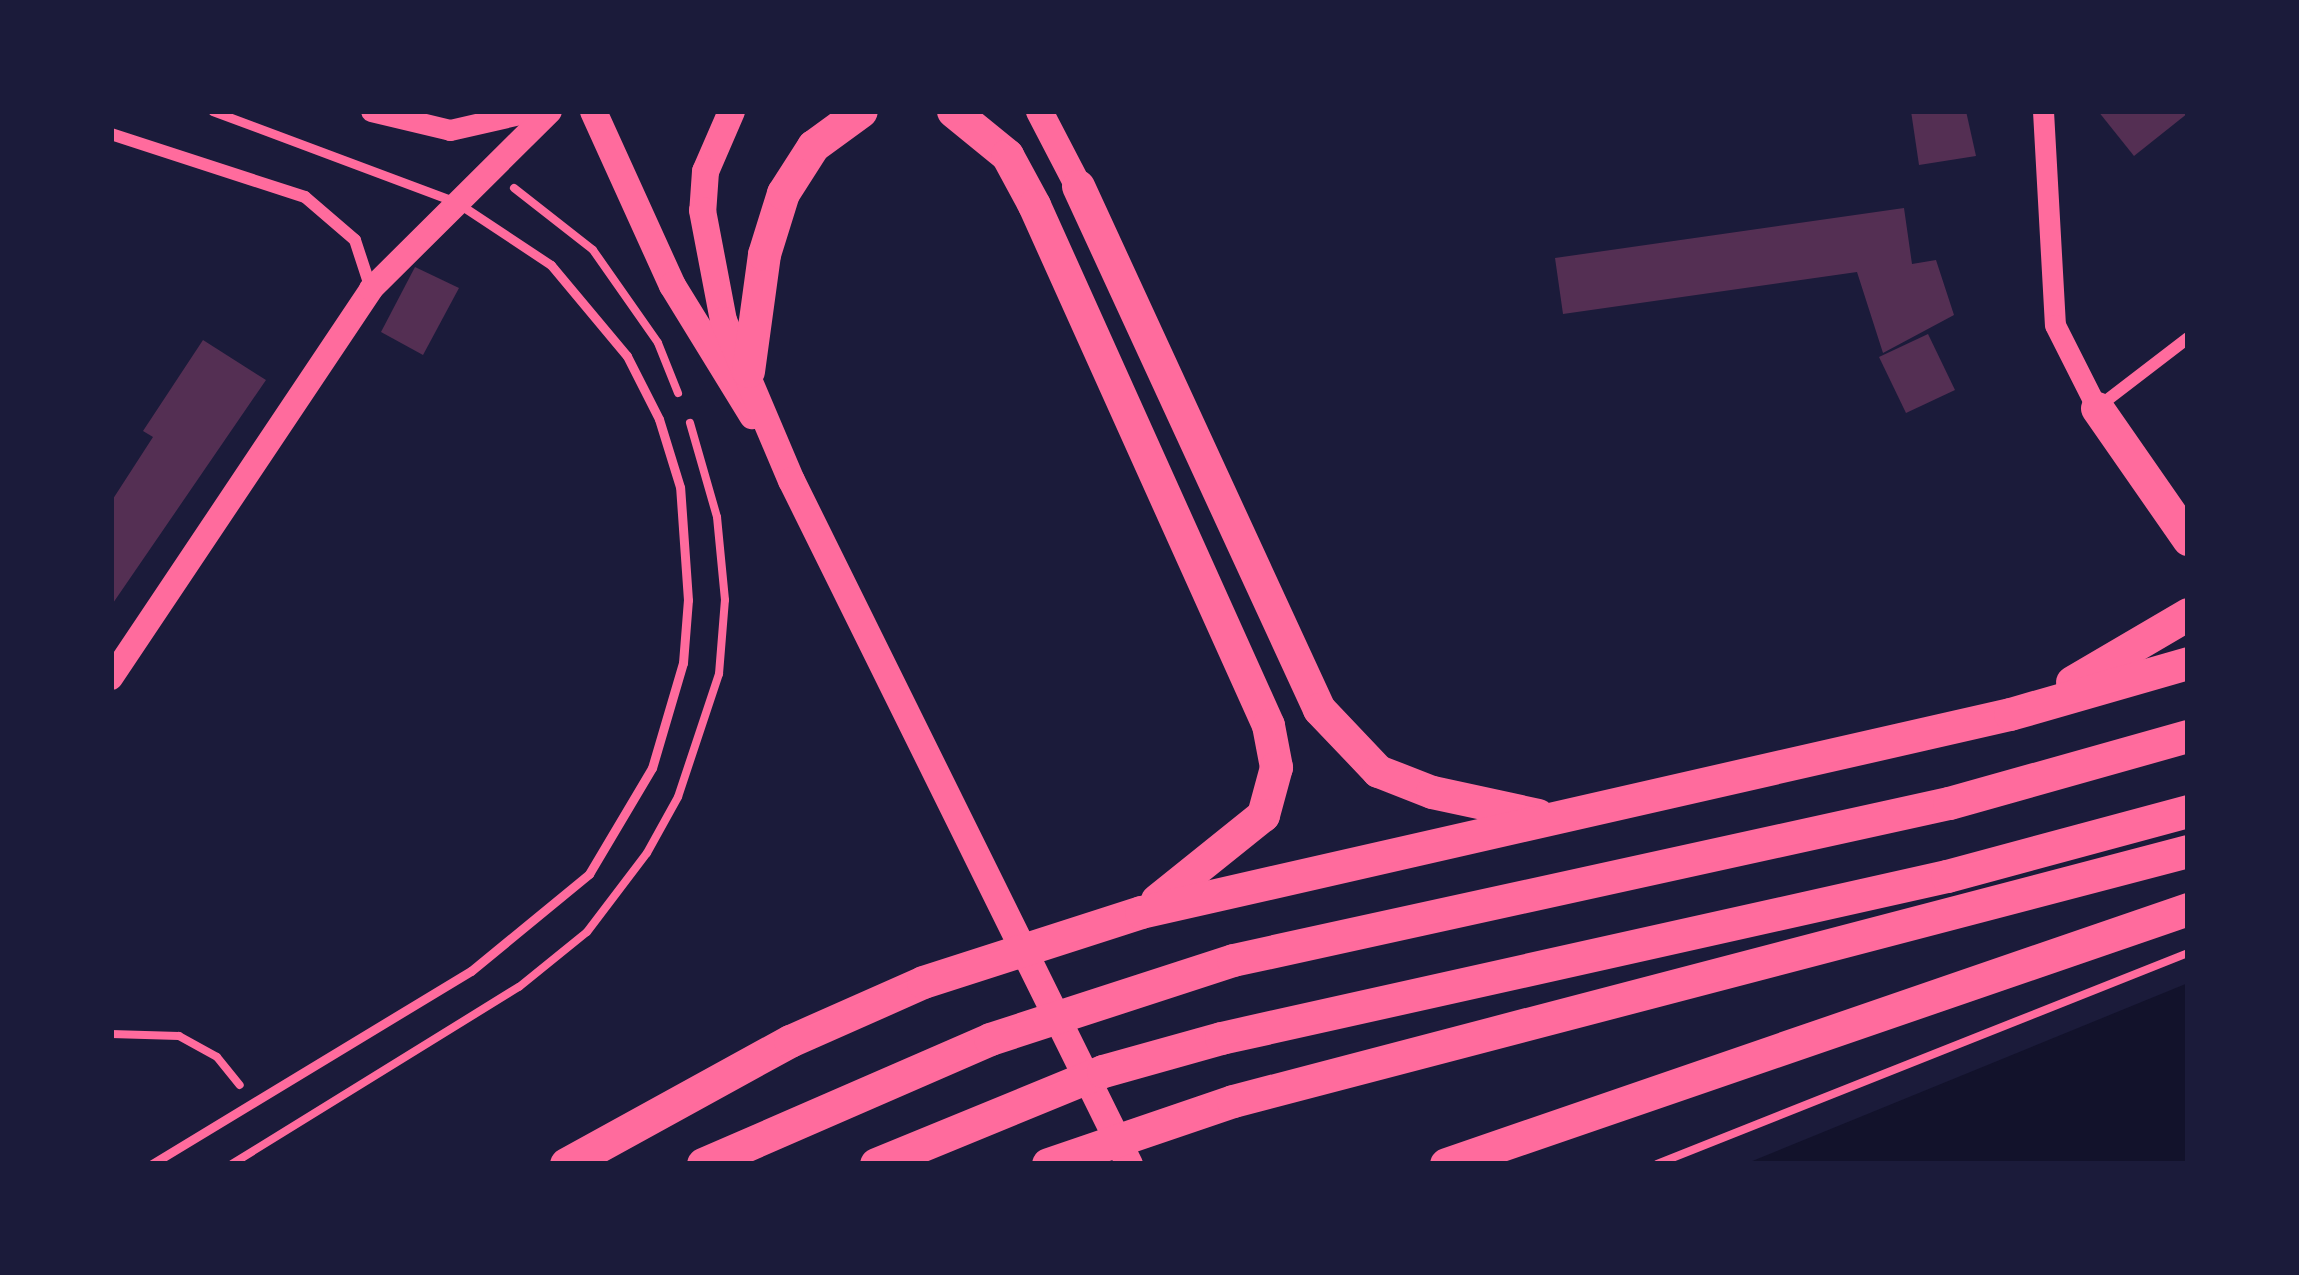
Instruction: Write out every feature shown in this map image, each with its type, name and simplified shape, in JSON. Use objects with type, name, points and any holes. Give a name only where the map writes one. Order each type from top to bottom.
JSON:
[{"type":"highway","points":[[748,371],[764,254],[783,193],[813,146],[862,111]]},
{"type":"highway","points":[[953,111],[982,127],[1007,155],[1034,206],[1268,725],[1276,767],[1263,815],[1141,911]]},
{"type":"highway","points":[[1078,186],[1319,709],[1378,771],[1432,792],[1545,816]]},
{"type":"highway","points":[[2097,408],[2188,539]]},
{"type":"highway","points":[[2010,714],[2188,614]]},
{"type":"highway","points":[[566,1164],[790,1041],[923,982],[1141,911],[2010,714],[2188,662]]},
{"type":"highway","points":[[703,1164],[990,1039],[1233,961],[1948,803],[2188,736]]},
{"type":"highway","points":[[876,1164],[1103,1071],[1221,1038],[1947,876],[2188,812]]},
{"type":"highway","points":[[1048,1164],[1233,1100],[2188,851]]},
{"type":"highway","points":[[1446,1164],[2188,908]]},
{"type":"main road","points":[[111,678],[371,289],[550,111]]},
{"type":"main road","points":[[593,111],[672,285],[791,480],[975,843],[1129,1164]]},
{"type":"main road","points":[[730,111],[704,171],[702,210],[712,284],[791,480]]},
{"type":"main road","points":[[1039,111],[1078,186]]},
{"type":"street","points":[[371,111],[450,130],[533,111]]},
{"type":"street","points":[[2043,111],[2055,325],[2097,408],[2188,338]]},
{"type":"street","points":[[111,134],[305,197],[355,240],[371,289]]},
{"type":"lane","points":[[152,1164],[471,971],[590,874],[652,768],[683,663],[685,524],[648,398],[615,340],[551,266],[456,202],[212,111]]},
{"type":"path","points":[[232,1164],[519,987],[587,932],[679,797],[719,674],[725,600],[717,517],[703,454],[658,343],[593,250],[495,166]]},
{"type":"path","points":[[1658,1164],[2188,953]]},
{"type":"path","points":[[111,1034],[179,1036],[218,1058],[278,1136]]},
{"type":"shaded area","points":[[2188,983],[2188,1164],[1745,1164]]},
{"type":"building","points":[[1911,111],[1966,111],[1976,156],[1919,165]]},
{"type":"building","points":[[2098,111],[2188,111],[2188,113],[2134,156]]},
{"type":"building","points":[[1904,208],[1912,264],[1936,260],[1954,315],[1883,353],[1857,272],[1563,314],[1555,258]]},
{"type":"building","points":[[415,267],[459,288],[423,355],[381,332]]},
{"type":"building","points":[[1928,334],[1955,390],[1906,413],[1879,357]]},
{"type":"building","points":[[203,340],[266,380],[111,606],[111,502],[153,437],[143,431]]}]
